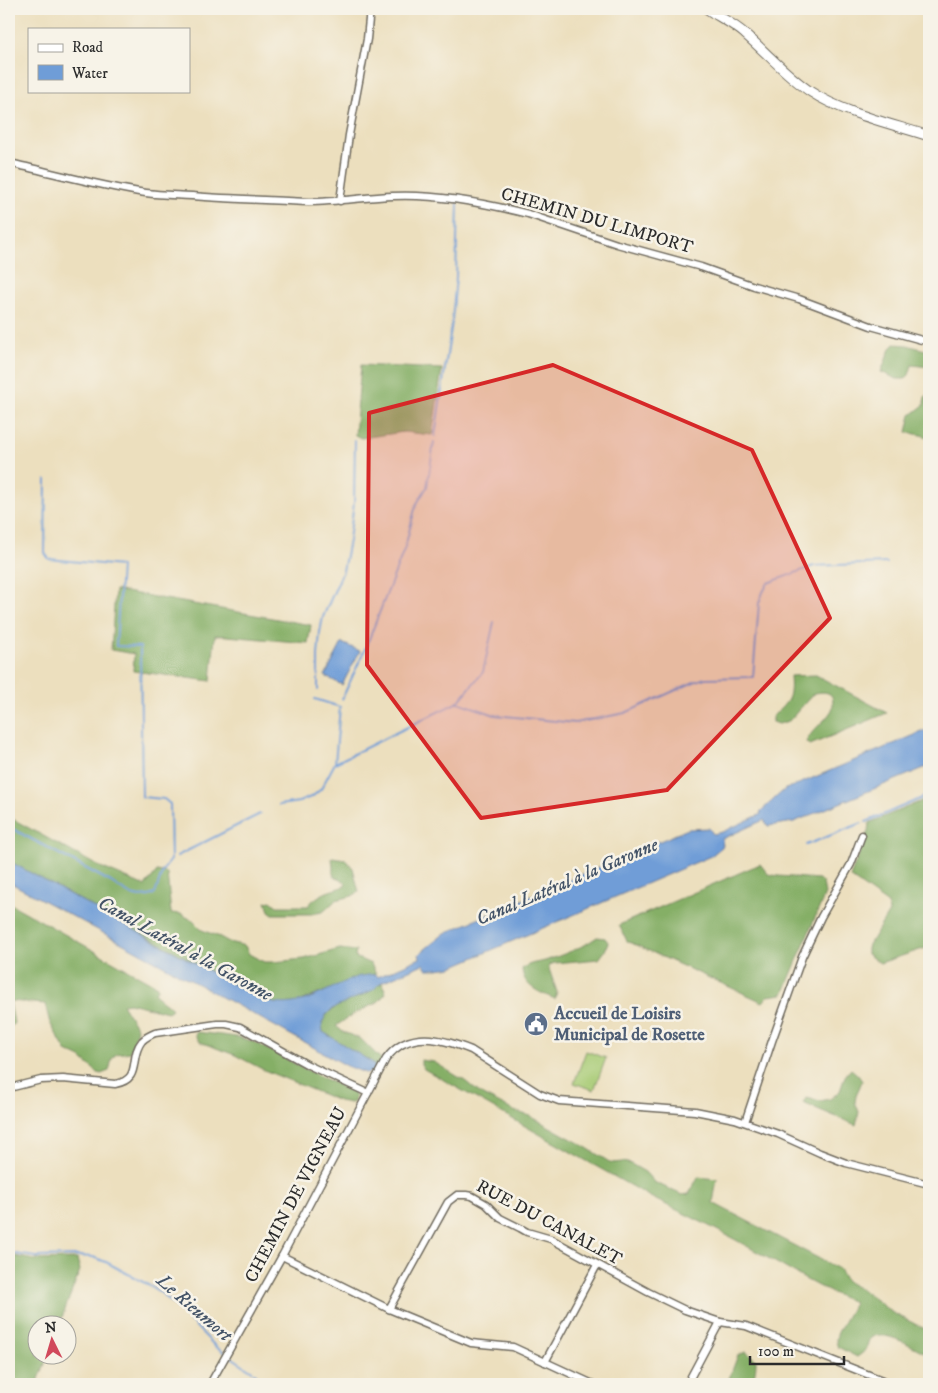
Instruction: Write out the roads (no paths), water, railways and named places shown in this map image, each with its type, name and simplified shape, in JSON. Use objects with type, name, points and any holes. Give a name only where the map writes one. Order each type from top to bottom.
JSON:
[{"type":"street","points":[[340,201],[370,9]]},
{"type":"street","points":[[707,9],[743,32],[790,76],[817,96],[862,115],[929,136]]},
{"type":"street","name":"CHEMIN DU LIMPORT","points":[[9,163],[148,193],[228,199],[314,202],[414,196],[461,200],[514,210],[617,244],[701,267],[754,286],[799,299],[870,326],[929,342]]},
{"type":"street","points":[[862,835],[851,864],[821,917],[802,957],[780,1016],[745,1122],[778,1134],[846,1164],[929,1184]]},
{"type":"street","points":[[9,1088],[41,1080],[63,1079],[115,1084],[123,1083],[133,1074],[138,1047],[147,1037],[163,1032],[226,1024],[240,1027],[308,1065],[368,1093]]},
{"type":"street","name":"CHEMIN DE VIGNEAU","points":[[210,1384],[282,1256],[392,1051],[415,1038],[439,1040],[471,1050],[540,1094],[559,1101],[695,1111],[716,1114],[745,1122]]},
{"type":"street","name":"RUE DU CANALET","points":[[389,1309],[448,1202],[457,1195],[466,1195],[486,1204],[500,1218],[527,1232],[551,1239],[685,1310],[720,1322],[746,1326],[892,1384]]},
{"type":"street","points":[[282,1256],[389,1309],[471,1343],[513,1347],[593,1384]]},
{"type":"street","points":[[545,1362],[597,1264]]},
{"type":"street","points":[[687,1384],[720,1322]]},
{"type":"water","points":[[342,643],[360,651],[342,685],[325,676]]},
{"type":"water","name":"Canal Latéral à la Garonne","points":[[929,729],[929,766],[794,822],[768,826],[764,820],[722,839],[723,846],[711,856],[452,967],[427,969],[423,964],[380,983],[373,990],[332,1009],[322,1023],[323,1032],[373,1063],[377,1068],[373,1074],[349,1067],[9,882],[9,861],[258,998],[272,1003],[298,1002],[360,976],[376,974],[378,977],[420,958],[419,954],[445,933],[688,829],[709,828],[713,834],[722,832],[761,814],[760,812],[784,790]]},
{"type":"waterway","points":[[435,436],[452,321],[456,277],[458,204]]},
{"type":"waterway","points":[[318,690],[318,655],[323,617],[343,571],[349,540],[354,503],[355,441]]},
{"type":"waterway","points":[[342,699],[366,647],[405,547],[416,505],[427,487],[434,442]]},
{"type":"waterway","points":[[9,827],[132,895],[142,897],[155,894],[163,870],[171,860],[170,804],[164,799],[142,797],[140,647],[116,646],[121,566],[49,559],[45,553],[46,480]]},
{"type":"waterway","points":[[279,805],[299,802],[313,796],[321,789],[335,763],[458,702],[495,715],[575,723],[625,713],[705,678],[753,677],[759,603],[768,583],[814,566],[887,563]]},
{"type":"waterway","points":[[458,702],[483,672],[494,622]]},
{"type":"waterway","points":[[315,699],[340,707],[335,763]]},
{"type":"waterway","points":[[866,822],[929,795]]},
{"type":"waterway","points":[[177,856],[260,814]]},
{"type":"waterway","points":[[806,845],[862,823]]},
{"type":"waterway","name":"Le Rieumort","points":[[9,1253],[36,1257],[93,1257],[106,1262],[160,1292],[216,1347],[251,1370],[268,1384]]},
{"type":"place","name":"Accueil de Loisirs Municipal de Rosette","points":[[536,1024]]}]
